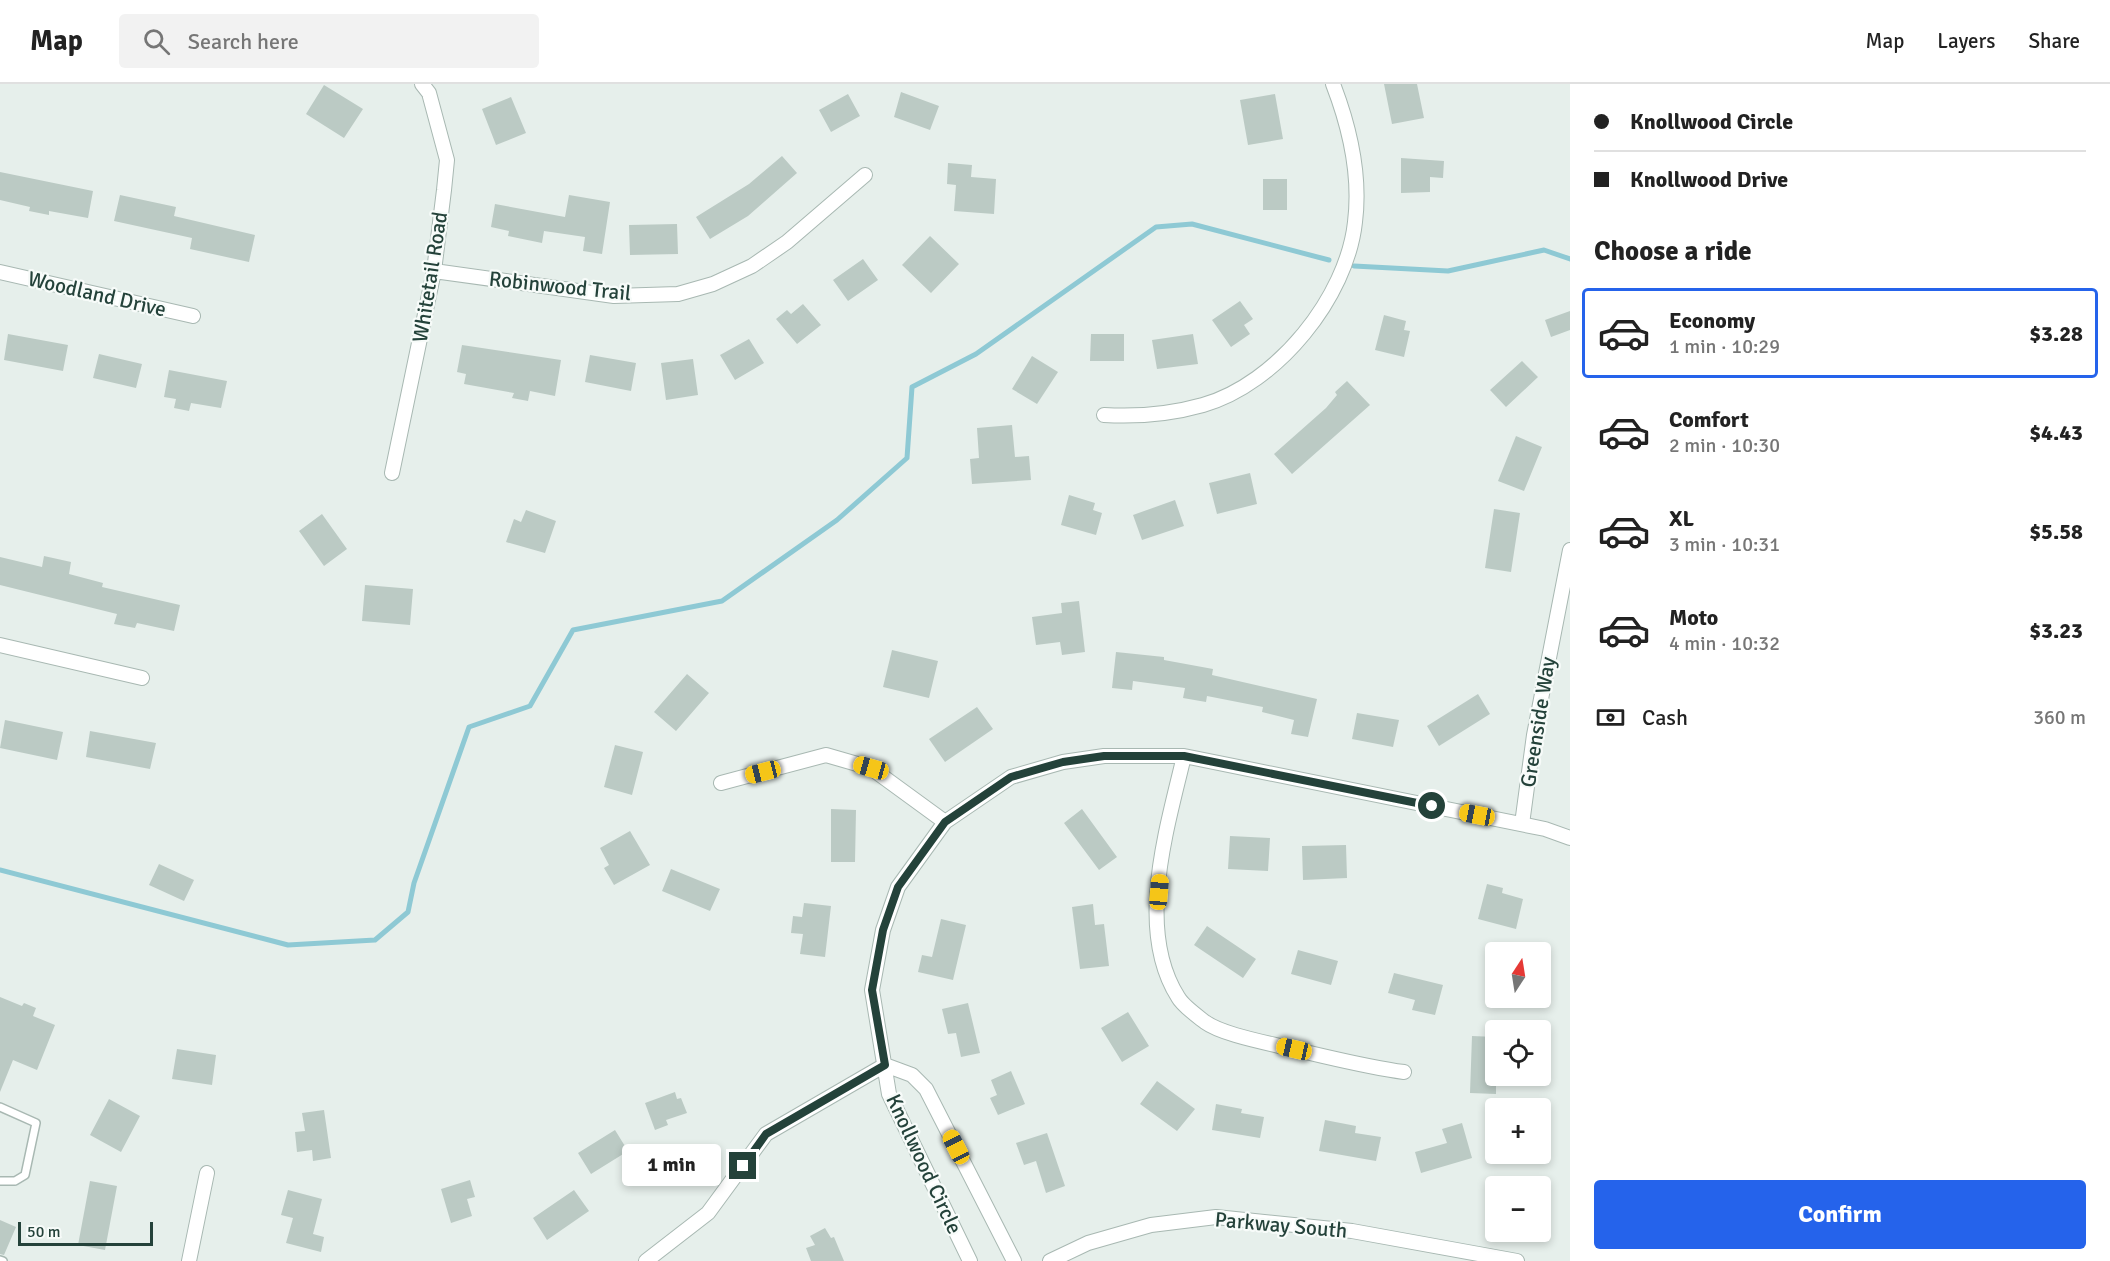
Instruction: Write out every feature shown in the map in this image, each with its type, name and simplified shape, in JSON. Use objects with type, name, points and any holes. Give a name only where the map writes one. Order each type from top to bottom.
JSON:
[{"type":"street","name":"Whitetail Road","points":[[392,473],[434,271],[447,160],[429,93],[422,84]]},
{"type":"street","points":[[1104,415],[1130,416],[1168,412],[1205,405],[1237,390],[1285,355],[1328,302],[1351,242],[1355,223],[1357,188],[1352,141],[1333,84]]},
{"type":"street","name":"Robinwood Trail","points":[[434,271],[614,296],[678,294],[712,284],[752,266],[787,242],[865,176]]},
{"type":"street","name":"Woodland Drive","points":[[0,272],[193,316]]},
{"type":"street","name":"Greenside Way","points":[[1522,824],[1538,711],[1568,580],[1570,550]]},
{"type":"street","points":[[0,645],[142,678]]},
{"type":"street","points":[[721,783],[826,755],[871,768],[945,822]]},
{"type":"street","name":"Knollwood Circle","points":[[970,1261],[889,1094],[872,990],[883,930],[898,887],[945,822],[1011,777],[1063,762],[1104,756],[1184,756],[1522,824],[1570,838]]},
{"type":"street","points":[[1184,756],[1162,851],[1156,934],[1163,964],[1178,999],[1207,1023],[1251,1039],[1379,1069],[1404,1072]]},
{"type":"street","points":[[646,1261],[708,1213],[766,1134],[885,1065]]},
{"type":"street","name":"Knollwood Circle","points":[[885,1065],[912,1075],[926,1089],[1014,1261]]},
{"type":"street","points":[[189,1261],[207,1173]]},
{"type":"street","name":"Parkway South","points":[[1050,1261],[1088,1243],[1151,1225],[1216,1217],[1352,1231],[1518,1261]]},
{"type":"lane","points":[[0,1107],[36,1123],[26,1175],[15,1181],[0,1181]]},
{"type":"building","points":[[1384,84],[1417,84],[1424,118],[1392,124]]},
{"type":"building","points":[[324,85],[363,109],[344,138],[306,114]]},
{"type":"building","points":[[901,92],[939,106],[930,130],[894,117]]},
{"type":"building","points":[[848,94],[860,116],[831,132],[819,110]]},
{"type":"building","points":[[1275,94],[1283,139],[1248,145],[1240,100]]},
{"type":"building","points":[[511,97],[526,133],[496,145],[482,109]]},
{"type":"building","points":[[782,156],[797,173],[748,216],[710,239],[696,217],[749,184]]},
{"type":"building","points":[[1401,158],[1444,161],[1443,178],[1430,177],[1430,192],[1401,193]]},
{"type":"building","points":[[948,163],[972,165],[971,177],[996,179],[994,214],[954,211],[956,185],[947,184]]},
{"type":"building","points":[[0,172],[93,191],[88,218],[49,211],[49,215],[29,211],[30,207],[0,200]]},
{"type":"building","points":[[1263,179],[1287,179],[1287,210],[1263,210]]},
{"type":"building","points":[[120,195],[176,207],[174,216],[255,235],[249,262],[190,249],[192,238],[114,221]]},
{"type":"building","points":[[569,195],[610,202],[602,254],[583,251],[585,237],[544,231],[542,243],[508,236],[509,231],[491,227],[495,204],[565,217]]},
{"type":"building","points":[[677,224],[678,254],[630,255],[629,225]]},
{"type":"building","points":[[930,236],[959,264],[931,293],[902,265]]},
{"type":"building","points":[[863,259],[878,280],[848,301],[833,280]]},
{"type":"building","points":[[1240,301],[1253,319],[1244,325],[1250,334],[1231,347],[1212,320]]},
{"type":"building","points":[[803,304],[821,325],[797,344],[776,319],[787,310],[791,314]]},
{"type":"building","points":[[1570,311],[1570,330],[1551,337],[1545,320]]},
{"type":"building","points":[[1384,315],[1406,321],[1404,330],[1410,331],[1404,357],[1375,350]]},
{"type":"building","points":[[8,334],[68,345],[63,371],[4,360]]},
{"type":"building","points":[[1091,334],[1124,334],[1124,361],[1090,361]]},
{"type":"building","points":[[1193,334],[1198,364],[1157,369],[1152,340]]},
{"type":"building","points":[[749,339],[764,363],[735,380],[720,355]]},
{"type":"building","points":[[462,345],[561,360],[555,396],[530,391],[528,401],[512,398],[514,393],[464,384],[466,374],[457,372]]},
{"type":"building","points":[[99,354],[142,364],[136,388],[93,378]]},
{"type":"building","points":[[590,355],[636,363],[631,391],[585,382]]},
{"type":"building","points":[[1032,356],[1058,372],[1037,404],[1012,389]]},
{"type":"building","points":[[693,359],[698,395],[666,400],[661,363]]},
{"type":"building","points":[[1522,361],[1538,377],[1506,407],[1490,390]]},
{"type":"building","points":[[169,370],[227,381],[221,408],[191,403],[189,411],[174,408],[176,399],[164,397]]},
{"type":"building","points":[[1347,381],[1370,405],[1292,474],[1274,454],[1326,408],[1337,395],[1335,392]]},
{"type":"building","points":[[1012,425],[1015,457],[1029,456],[1031,480],[972,484],[970,459],[979,458],[977,428]]},
{"type":"building","points":[[1516,436],[1542,447],[1524,491],[1498,481]]},
{"type":"building","points":[[1250,473],[1257,504],[1217,514],[1209,483]]},
{"type":"building","points":[[1069,495],[1095,503],[1093,510],[1102,513],[1096,535],[1061,525]]},
{"type":"building","points":[[1175,500],[1184,526],[1142,540],[1133,515]]},
{"type":"building","points":[[1494,509],[1520,513],[1511,572],[1485,568]]},
{"type":"building","points":[[526,510],[556,521],[545,553],[506,542],[514,519],[521,522]]},
{"type":"building","points":[[322,514],[347,549],[324,566],[299,531]]},
{"type":"building","points":[[44,556],[71,562],[69,574],[103,583],[102,587],[180,605],[174,631],[137,623],[135,628],[114,624],[117,614],[0,585],[0,557],[42,567]]},
{"type":"building","points":[[365,585],[413,589],[410,625],[362,621]]},
{"type":"building","points":[[1079,601],[1085,652],[1062,655],[1060,642],[1036,645],[1032,617],[1062,613],[1061,603]]},
{"type":"building","points":[[892,650],[938,661],[929,698],[883,687]]},
{"type":"building","points":[[1116,652],[1164,657],[1164,660],[1213,669],[1212,675],[1317,699],[1308,737],[1291,734],[1294,720],[1262,712],[1263,707],[1207,696],[1206,702],[1183,698],[1185,688],[1133,681],[1132,690],[1112,688]]},
{"type":"building","points":[[687,674],[709,693],[676,731],[654,712]]},
{"type":"building","points":[[1478,694],[1490,714],[1439,746],[1427,726]]},
{"type":"building","points":[[977,707],[993,729],[945,762],[929,739]]},
{"type":"building","points":[[1357,713],[1399,720],[1393,747],[1352,739]]},
{"type":"building","points":[[5,720],[63,732],[57,760],[0,748]]},
{"type":"building","points":[[90,731],[156,743],[150,769],[86,757]]},
{"type":"building","points":[[615,745],[643,752],[632,795],[604,787]]},
{"type":"building","points":[[831,809],[856,810],[855,862],[831,862]]},
{"type":"building","points":[[1082,809],[1117,857],[1099,870],[1064,823]]},
{"type":"building","points":[[630,831],[650,865],[614,885],[604,868],[609,865],[600,848]]},
{"type":"building","points":[[1230,836],[1270,838],[1268,871],[1228,869]]},
{"type":"building","points":[[1346,845],[1347,878],[1303,880],[1302,846]]},
{"type":"building","points":[[159,864],[194,880],[184,901],[149,885]]},
{"type":"building","points":[[671,869],[720,889],[710,911],[662,891]]},
{"type":"building","points":[[1487,884],[1503,888],[1502,893],[1523,899],[1516,929],[1478,919]]},
{"type":"building","points":[[804,903],[831,906],[825,957],[800,954],[803,934],[791,933],[793,916],[802,917]]},
{"type":"building","points":[[1093,904],[1095,925],[1104,924],[1109,966],[1080,969],[1072,907]]},
{"type":"building","points":[[941,919],[966,925],[953,980],[918,972],[922,955],[932,957]]},
{"type":"building","points":[[1207,926],[1256,959],[1243,978],[1194,945]]},
{"type":"building","points":[[1298,950],[1338,961],[1331,985],[1291,974]]},
{"type":"building","points":[[1394,973],[1443,985],[1435,1015],[1412,1010],[1415,1000],[1388,993]]},
{"type":"building","points":[[0,997],[22,1006],[24,1003],[36,1008],[33,1016],[55,1025],[37,1070],[13,1060],[0,1092]]},
{"type":"building","points":[[968,1003],[980,1053],[961,1057],[956,1033],[948,1034],[942,1009]]},
{"type":"building","points":[[1128,1012],[1149,1046],[1122,1062],[1101,1028]]},
{"type":"building","points":[[1472,1036],[1485,1037],[1485,1086],[1496,1086],[1496,1094],[1470,1093]]},
{"type":"building","points":[[177,1049],[216,1055],[212,1085],[172,1079]]},
{"type":"building","points":[[1011,1071],[1025,1104],[998,1115],[990,1098],[997,1095],[991,1080]]},
{"type":"building","points":[[1157,1081],[1195,1109],[1177,1131],[1140,1104]]},
{"type":"building","points":[[675,1092],[677,1099],[681,1098],[687,1113],[666,1120],[668,1125],[655,1130],[645,1103]]},
{"type":"building","points":[[109,1099],[140,1116],[121,1152],[90,1135]]},
{"type":"building","points":[[1216,1104],[1242,1109],[1241,1113],[1264,1117],[1260,1138],[1212,1130]]},
{"type":"building","points":[[324,1110],[331,1158],[313,1161],[312,1150],[297,1152],[295,1132],[305,1131],[302,1113]]},
{"type":"building","points":[[1325,1120],[1356,1126],[1355,1133],[1381,1137],[1376,1161],[1319,1151]]},
{"type":"building","points":[[1462,1123],[1472,1158],[1421,1173],[1415,1152],[1447,1143],[1442,1129]]},
{"type":"building","points":[[615,1130],[628,1151],[591,1174],[578,1153]]},
{"type":"building","points":[[1047,1133],[1065,1186],[1046,1193],[1036,1161],[1024,1165],[1016,1143]]},
{"type":"building","points":[[470,1180],[475,1197],[467,1199],[472,1216],[451,1223],[441,1189]]},
{"type":"building","points":[[90,1181],[117,1186],[105,1250],[78,1245]]},
{"type":"building","points":[[288,1190],[322,1199],[313,1234],[324,1237],[321,1252],[286,1243],[293,1218],[281,1215]]},
{"type":"building","points":[[574,1190],[589,1211],[547,1240],[533,1218]]},
{"type":"building","points":[[0,1220],[16,1227],[4,1255],[0,1254]]},
{"type":"building","points":[[825,1228],[831,1238],[834,1237],[844,1261],[811,1261],[806,1248],[815,1245],[810,1236]]},
{"type":"waterway","points":[[0,870],[288,945],[375,940],[408,912],[414,883],[469,727],[530,706],[573,630],[722,601],[837,520],[907,458],[912,387],[976,354],[1156,227],[1192,224],[1329,260]]},
{"type":"waterway","points":[[1354,266],[1448,271],[1544,250],[1570,259]]},
{"type":"route","points":[[743,1166],[766,1134],[885,1065],[872,990],[883,930],[898,887],[945,822],[1011,777],[1063,762],[1104,756],[1184,756],[1432,806]]}]
